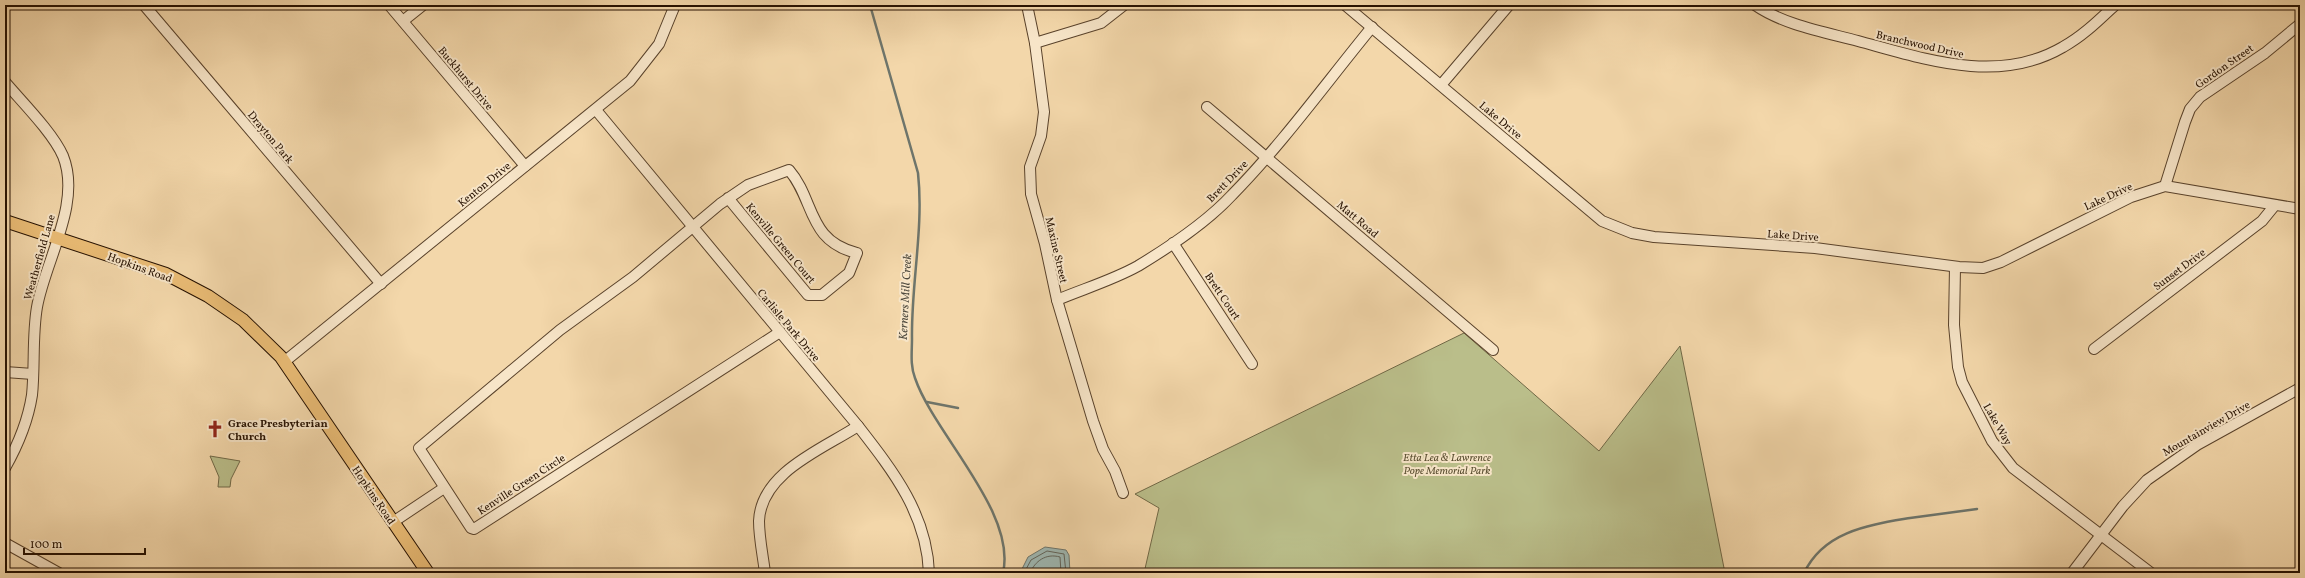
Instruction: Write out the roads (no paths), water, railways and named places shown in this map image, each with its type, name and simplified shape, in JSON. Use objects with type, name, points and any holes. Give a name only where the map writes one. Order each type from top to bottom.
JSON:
[{"type":"main road","name":"Hopkins Road","points":[[5,221],[166,274],[208,296],[244,320],[284,362],[428,573]]},
{"type":"street","name":"Drayton Park","points":[[144,5],[381,284]]},
{"type":"street","name":"Buckhurst Drive","points":[[389,5],[526,166]]},
{"type":"street","points":[[403,21],[423,5]]},
{"type":"street","name":"Kenton Drive","points":[[284,362],[630,81],[659,44],[675,5]]},
{"type":"street","name":"Maxine Street","points":[[1027,5],[1035,43],[1044,112],[1041,136],[1030,167],[1031,194],[1045,244],[1057,300],[1098,435],[1123,493]]},
{"type":"street","points":[[1035,43],[1101,23],[1124,5]]},
{"type":"street","name":"Lake Drive","points":[[1346,5],[1602,221],[1624,230],[1654,237],[1815,248],[1955,267],[1983,268],[2001,262],[2131,197],[2165,186],[2300,209]]},
{"type":"street","points":[[1441,85],[1510,5]]},
{"type":"street","name":"Branchwood Drive","points":[[1755,5],[1786,20],[1828,33],[1946,64],[1983,68],[2020,64],[2052,54],[2080,36],[2115,5]]},
{"type":"street","name":"Gordon Street","points":[[2165,186],[2184,122],[2190,109],[2200,97],[2265,53],[2300,24]]},
{"type":"street","name":"Brett Drive","points":[[1057,300],[1136,266],[1172,243],[1232,196],[1266,157],[1372,27]]},
{"type":"street","name":"Weatherfield Lane","points":[[5,82],[53,140],[63,157],[67,177],[67,202],[58,238],[37,307],[33,374],[28,414],[23,432],[5,468]]},
{"type":"street","name":"Matt Road","points":[[1207,107],[1493,350]]},
{"type":"street","name":"Carlisle Park Drive","points":[[596,110],[858,426],[896,475],[914,508],[923,530],[928,549],[929,573]]},
{"type":"street","name":"Kenville Green Court","points":[[693,227],[728,198],[748,185],[789,170],[799,182],[806,204],[818,226],[834,244],[857,253],[849,273],[822,295],[808,295],[728,198]]},
{"type":"street","name":"Sunset Drive","points":[[2094,349],[2262,221],[2275,205]]},
{"type":"street","name":"Kenville Green Circle","points":[[693,227],[633,277],[560,330],[420,446],[419,448],[471,528],[474,529],[780,332]]},
{"type":"street","name":"Brett Court","points":[[1172,243],[1252,364]]},
{"type":"street","name":"Lake Way","points":[[1955,267],[1954,325],[1958,367],[1983,426],[2000,453],[2014,468],[2151,573]]},
{"type":"street","points":[[5,372],[33,374]]},
{"type":"street","name":"Mountainview Drive","points":[[2072,573],[2123,506],[2147,480],[2171,461],[2197,445],[2300,388]]},
{"type":"street","points":[[765,573],[759,521],[763,504],[770,489],[780,476],[796,464],[858,426]]},
{"type":"street","points":[[393,522],[444,488]]},
{"type":"street","points":[[5,543],[59,573]]},
{"type":"water","points":[[1045,547],[1066,550],[1069,555],[1070,573],[1020,573],[1028,557]]},
{"type":"waterway","name":"Kerners Mill Creek","points":[[870,5],[918,173],[919,214],[912,318],[913,373],[925,400],[986,499],[998,525],[1004,549],[1003,573]]},
{"type":"waterway","points":[[927,402],[958,408]]},
{"type":"waterway","points":[[1804,573],[1813,559],[1823,548],[1849,532],[1864,527],[1910,518],[1977,509]]},
{"type":"place","name":"Grace Presbyterian Church","points":[[215,429]]},
{"type":"park label","name":"Etta Lea & Lawrence Pope Memorial Park","points":[[1447,463]]}]
